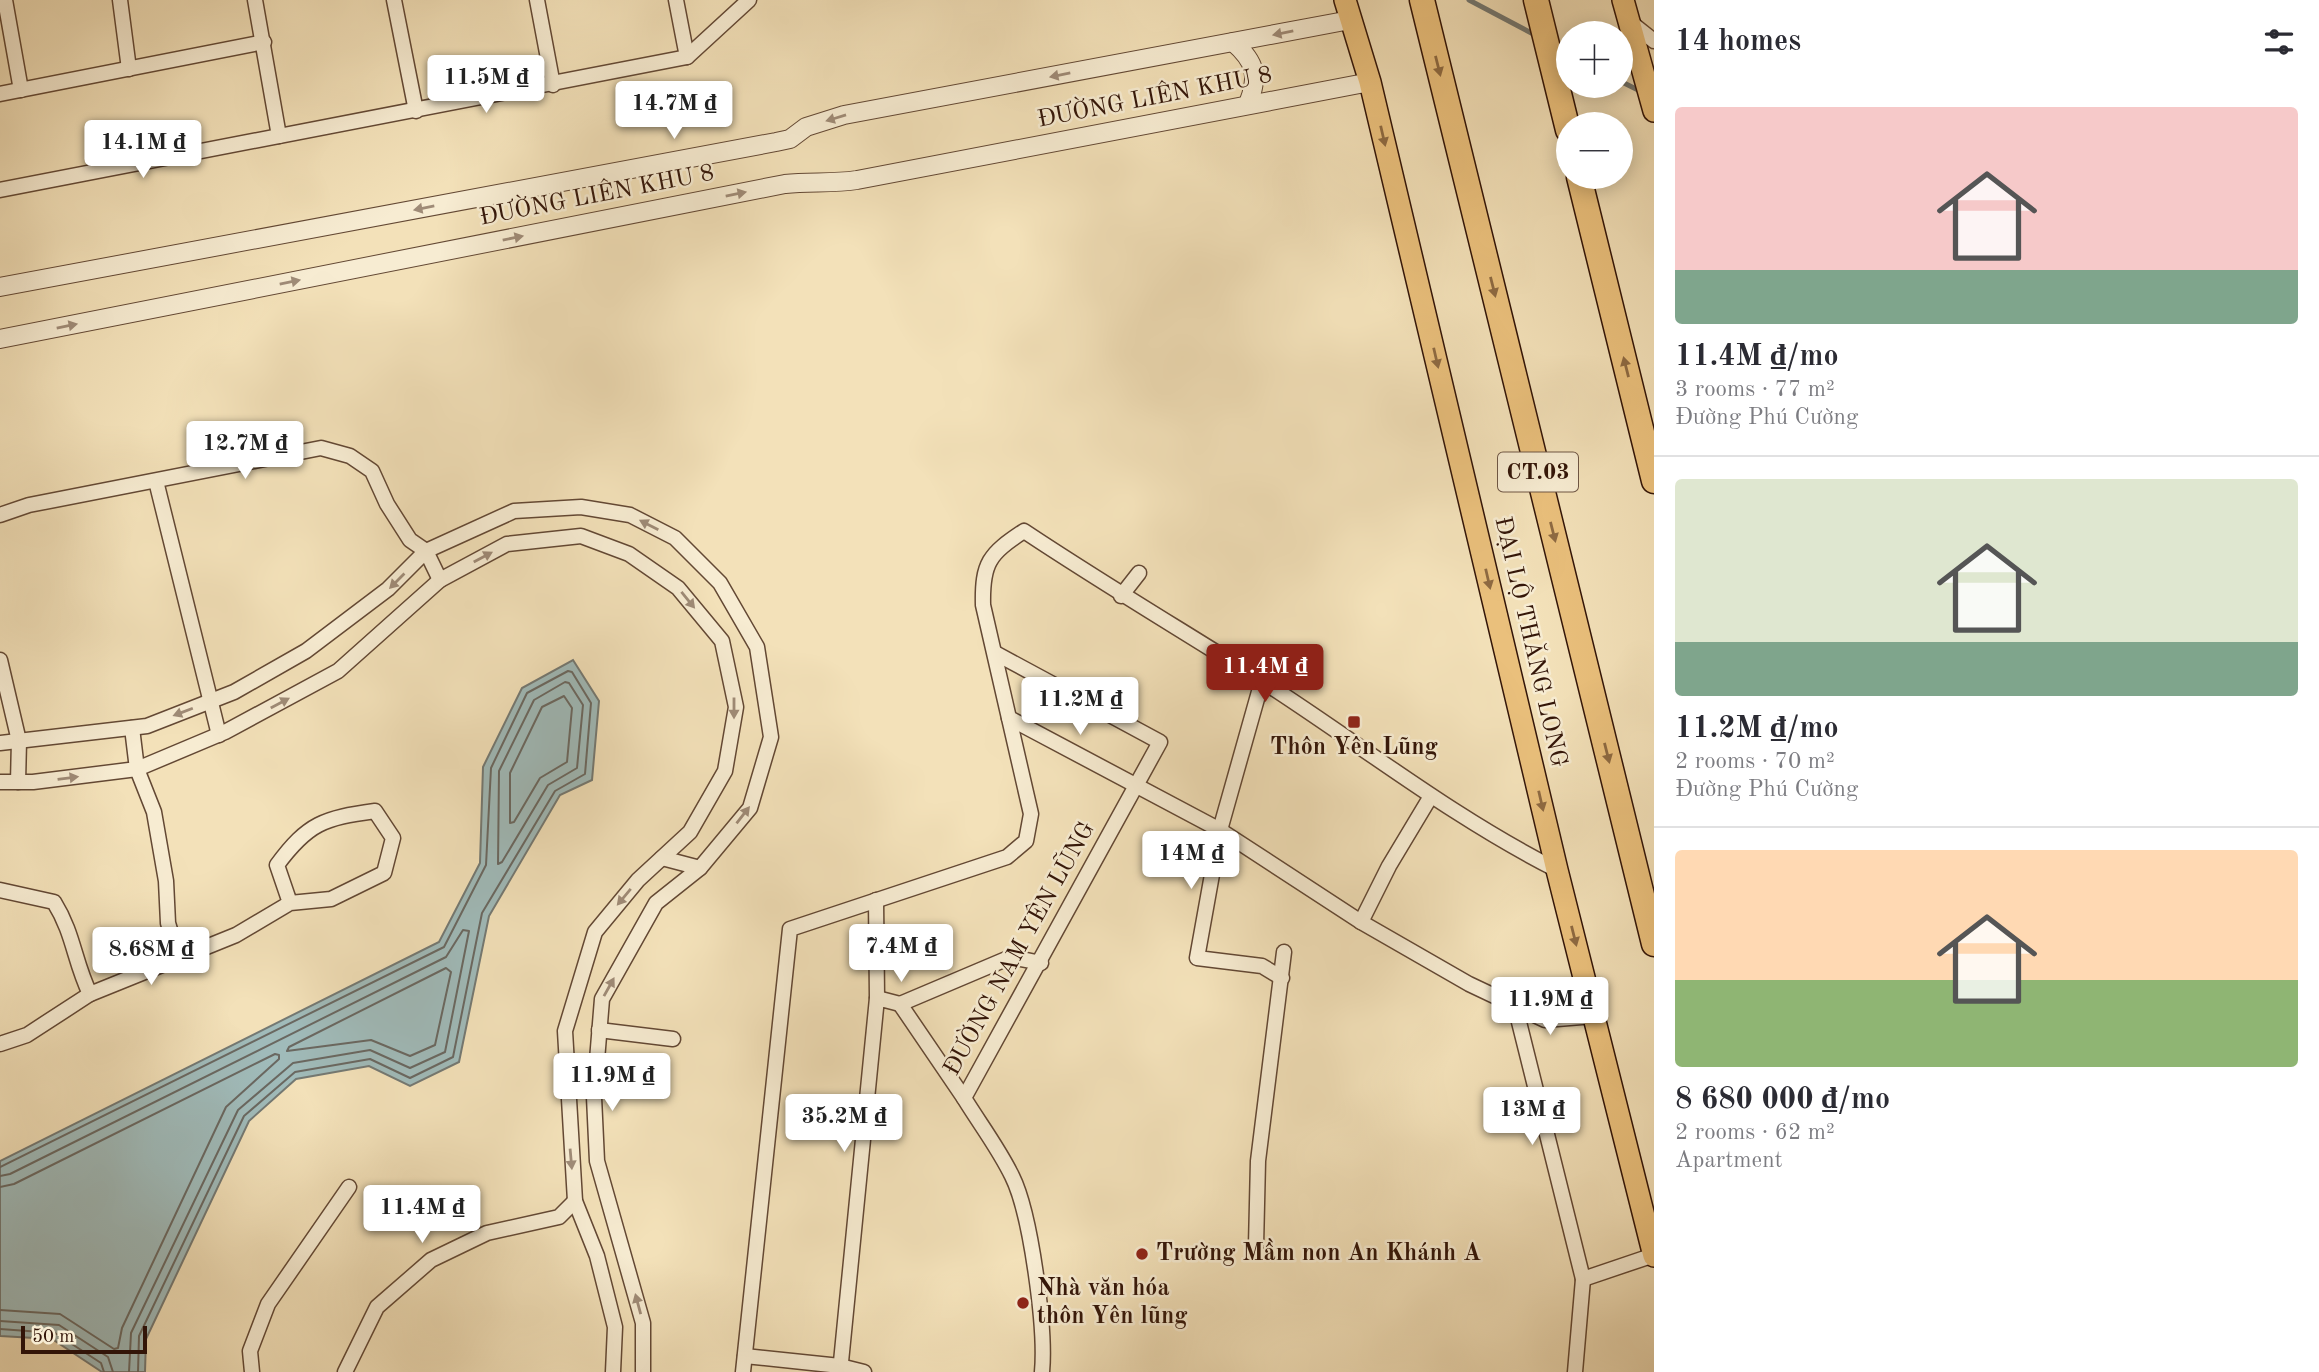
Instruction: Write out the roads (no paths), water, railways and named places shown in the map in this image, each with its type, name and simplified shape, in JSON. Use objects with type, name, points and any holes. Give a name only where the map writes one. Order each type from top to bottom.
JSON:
[{"type":"highway","name":"CT.03","points":[[1422,0],[1654,944]]},
{"type":"highway","points":[[1536,0],[1563,112]]},
{"type":"highway","points":[[1582,189],[1654,481]]},
{"type":"main road","points":[[1624,9],[1654,111]]},
{"type":"main road","name":"ĐẠI LỘ THĂNG LONG","points":[[1348,10],[1370,82],[1557,870],[1653,1250]]},
{"type":"street","points":[[5,0],[21,90]]},
{"type":"street","points":[[120,0],[129,69]]},
{"type":"street","points":[[255,0],[279,136]]},
{"type":"street","points":[[394,0],[416,111]]},
{"type":"street","points":[[537,0],[553,85]]},
{"type":"street","points":[[676,0],[687,57]]},
{"type":"street","points":[[0,190],[687,57],[749,0]]},
{"type":"street","points":[[1624,9],[1654,41]]},
{"type":"street","name":"ĐƯỜNG LIÊN KHU 8","points":[[0,287],[776,142],[790,139],[806,127],[844,115],[1233,42],[1348,10]]},
{"type":"street","points":[[0,94],[264,42]]},
{"type":"street","points":[[1233,42],[1250,57],[1256,85],[1248,104]]},
{"type":"street","name":"ĐƯỜNG LIÊN KHU 8","points":[[0,339],[785,184],[806,182],[827,185],[857,180],[1370,82]]},
{"type":"street","points":[[0,514],[29,505],[321,448],[350,456],[372,471],[387,504],[410,540],[426,551],[440,580]]},
{"type":"street","points":[[156,481],[219,735]]},
{"type":"street","points":[[0,743],[146,726],[234,692],[306,650],[388,589],[426,551],[514,510],[581,507],[631,516],[675,538],[720,583],[757,647],[771,737],[750,808],[700,868],[656,903],[602,999],[594,1097],[597,1161],[643,1323],[643,1372]]},
{"type":"street","points":[[743,1372],[790,929],[1007,857],[1026,841],[1031,814],[983,606],[982,573],[996,549],[1024,531],[1121,596],[1262,681],[1431,796],[1522,852],[1557,870]]},
{"type":"street","points":[[0,782],[137,769],[219,735],[338,671],[440,580],[508,544],[581,536],[629,554],[678,588],[722,641],[736,707],[724,771],[690,832],[639,880],[595,932],[565,1031],[575,1201],[597,1256],[615,1327],[613,1372]]},
{"type":"street","points":[[1121,596],[1139,573]]},
{"type":"street","name":"ĐƯỜNG NAM YÊN LŨNG","points":[[995,653],[1160,741],[1041,963],[964,1098],[1013,1177],[1027,1229],[1039,1299],[1042,1372]]},
{"type":"street","points":[[0,660],[19,741],[18,782]]},
{"type":"street","points":[[1262,681],[1220,830],[1197,958],[1262,967],[1282,978]]},
{"type":"street","points":[[1009,718],[1134,787],[1220,830],[1362,922],[1469,985],[1545,1020],[1594,1016]]},
{"type":"street","points":[[132,728],[137,769],[154,812],[166,881],[168,923],[178,956]]},
{"type":"street","points":[[1362,922],[1389,866],[1431,796]]},
{"type":"street","points":[[0,1044],[27,1035],[90,994],[178,956],[236,935],[290,903],[331,899],[384,873],[393,838],[375,811],[335,817],[299,835],[277,865],[290,903]]},
{"type":"street","points":[[662,858],[700,868]]},
{"type":"street","points":[[0,890],[54,902],[69,926],[79,972],[90,994]]},
{"type":"street","points":[[840,1369],[877,998],[876,900]]},
{"type":"street","points":[[1256,1246],[1258,1161],[1284,952]]},
{"type":"street","points":[[877,998],[900,1003],[1011,957],[1041,963]]},
{"type":"street","points":[[900,1003],[964,1098]]},
{"type":"street","points":[[1515,1006],[1583,1279],[1575,1372]]},
{"type":"street","points":[[599,1030],[673,1039]]},
{"type":"street","points":[[251,1372],[250,1351],[268,1304],[349,1187]]},
{"type":"street","points":[[345,1372],[377,1307],[431,1260],[487,1233],[559,1217],[575,1201]]},
{"type":"street","points":[[1583,1279],[1653,1250]]},
{"type":"street","points":[[745,1356],[864,1372]]},
{"type":"water","points":[[573,660],[599,701],[592,780],[560,795],[489,916],[459,1062],[410,1086],[369,1066],[296,1079],[249,1121],[146,1339],[145,1372],[102,1372],[52,1339],[0,1336],[0,1161],[439,942],[480,863],[483,767],[522,688]]},
{"type":"waterway","points":[[1469,0],[1537,36]]},
{"type":"waterway","points":[[1633,88],[1642,92]]},
{"type":"place","name":"Thôn Yên Lũng","points":[[1354,722]]},
{"type":"place","name":"Trường Mầm non An Khánh A","points":[[1142,1254]]},
{"type":"place","name":"Nhà văn hóa thôn Yên lũng","points":[[1023,1303]]}]
